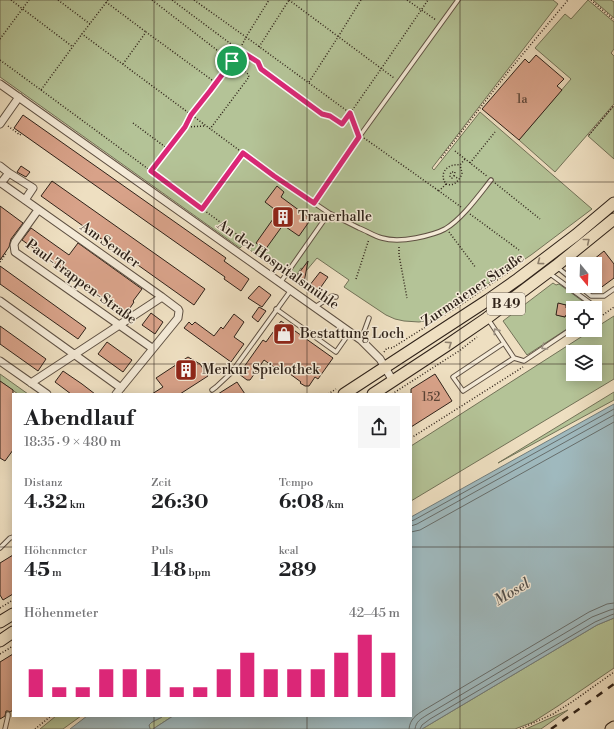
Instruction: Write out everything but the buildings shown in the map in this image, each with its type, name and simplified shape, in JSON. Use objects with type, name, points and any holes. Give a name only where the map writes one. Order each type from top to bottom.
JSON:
[{"type":"main road","name":"Zurmaiener Straße","points":[[342,390],[383,363],[428,338],[488,300],[576,235],[614,203]]},
{"type":"main road","name":"Zurmaiener Straße","points":[[375,393],[487,318],[552,269],[614,219]]},
{"type":"main road","points":[[428,338],[436,353]]},
{"type":"main road","points":[[0,641],[12,633]]},
{"type":"street","name":"An der Hospitalsmühle","points":[[0,84],[361,340],[383,363],[393,381]]},
{"type":"street","points":[[1,123],[19,97]]},
{"type":"street","points":[[0,166],[33,188],[25,200]]},
{"type":"street","name":"Am Sender","points":[[9,173],[0,184],[25,200],[178,309],[178,318],[152,348]]},
{"type":"street","name":"Paul-Trappen-Straße","points":[[38,210],[15,242],[15,252],[152,348]]},
{"type":"street","points":[[31,383],[162,297]]},
{"type":"street","points":[[0,301],[121,388]]},
{"type":"street","points":[[117,393],[152,348]]},
{"type":"street","points":[[0,361],[46,393]]},
{"type":"lane","points":[[314,203],[359,137],[458,0]]},
{"type":"lane","points":[[274,176],[329,213],[382,238],[400,240],[434,234],[454,223],[491,180]]},
{"type":"lane","points":[[280,283],[329,213]]},
{"type":"lane","points":[[552,269],[566,276]]},
{"type":"lane","points":[[552,269],[589,301]]},
{"type":"lane","points":[[588,293],[591,296],[604,296],[614,289]]},
{"type":"lane","points":[[212,390],[231,373],[291,290]]},
{"type":"lane","points":[[315,307],[332,296],[336,297]]},
{"type":"lane","points":[[276,309],[336,352],[350,332]]},
{"type":"lane","points":[[361,340],[369,318]]},
{"type":"lane","points":[[487,318],[514,358],[524,361],[566,333]]},
{"type":"lane","points":[[504,343],[453,377],[463,391],[514,358]]},
{"type":"lane","points":[[0,548],[12,537]]},
{"type":"lane","points":[[5,729],[8,714]]},
{"type":"path","points":[[11,0],[73,47]]},
{"type":"path","points":[[0,39],[29,0]]},
{"type":"path","points":[[58,0],[90,24]]},
{"type":"path","points":[[41,90],[108,0]]},
{"type":"path","points":[[152,0],[248,74],[249,77],[210,128]]},
{"type":"path","points":[[172,0],[240,48],[258,62],[261,69],[322,114],[330,116],[342,124],[382,69],[428,0]]},
{"type":"path","points":[[194,0],[350,113],[359,137],[366,139],[439,191]]},
{"type":"path","points":[[242,45],[269,0]]},
{"type":"path","points":[[259,47],[289,0],[399,82]]},
{"type":"path","points":[[308,82],[361,0]]},
{"type":"path","points":[[407,0],[440,24]]},
{"type":"path","points":[[442,158],[512,67],[568,0]]},
{"type":"path","points":[[590,0],[614,20]]},
{"type":"path","points":[[106,2],[216,83]]},
{"type":"path","points":[[123,64],[146,32]]},
{"type":"path","points":[[82,34],[274,176]]},
{"type":"path","points":[[151,171],[185,127],[191,115],[239,52],[240,48]]},
{"type":"path","points":[[0,60],[239,236]]},
{"type":"path","points":[[589,135],[614,105]]},
{"type":"path","points":[[1,123],[20,135],[21,134]]},
{"type":"path","points":[[133,123],[168,149]]},
{"type":"path","points":[[185,127],[206,126]]},
{"type":"path","points":[[470,163],[495,132]]},
{"type":"path","points":[[455,151],[540,220]]},
{"type":"path","points":[[202,209],[243,153]]},
{"type":"path","points":[[446,184],[451,185],[459,179],[462,173],[460,165]]},
{"type":"path","points":[[454,176],[459,179]]},
{"type":"path","points":[[446,228],[476,268]]},
{"type":"path","points":[[356,279],[370,233]]},
{"type":"path","points":[[400,240],[399,255],[407,298]]},
{"type":"path","points":[[0,262],[8,252],[14,248]]},
{"type":"path","points":[[383,363],[387,348],[392,348],[399,344],[518,266]]},
{"type":"path","points":[[602,316],[614,307]]},
{"type":"path","points":[[412,437],[525,366]]},
{"type":"path","points":[[332,393],[342,390]]},
{"type":"path","points":[[0,608],[12,601]]},
{"type":"path","points":[[0,654],[12,647]]},
{"type":"path","points":[[520,729],[553,714],[614,672]]},
{"type":"path","points":[[35,729],[50,717]]},
{"type":"green space","points":[[0,0],[553,0],[558,4],[432,168],[434,170],[480,112],[592,209],[531,255],[435,319],[419,322],[395,319],[386,315],[344,287],[349,280],[317,258],[306,271],[301,268],[293,281],[243,245],[240,248],[0,77]]},
{"type":"green space","points":[[588,0],[614,22],[614,49],[611,53],[614,56],[614,104],[555,172],[519,140],[571,79],[535,48],[565,14],[571,19]]},
{"type":"green space","points":[[593,0],[611,0],[614,2],[614,18]]},
{"type":"green space","points":[[614,106],[614,159],[588,136]]},
{"type":"green space","points":[[553,283],[556,285],[559,284],[566,289],[566,293],[571,293],[582,301],[566,301],[566,305],[566,330],[527,355],[503,321]],"holes":[[[558,304],[566,305],[565,317],[557,315]]]},
{"type":"green space","points":[[614,316],[614,379],[412,500],[412,445],[566,347],[566,381],[602,381],[602,345],[569,345],[581,337],[602,337],[602,324]]},
{"type":"green space","points":[[0,374],[27,393],[17,393],[0,381]]},
{"type":"green space","points":[[614,392],[614,400],[498,463]]},
{"type":"green space","points":[[614,618],[614,668],[533,722],[515,729],[422,729],[597,625]]},
{"type":"green space","points":[[568,710],[541,729],[526,729]]},
{"type":"green space","points":[[55,717],[80,717],[63,729],[40,729]]},
{"type":"green space","points":[[162,717],[171,717],[153,729],[150,729],[149,725]]},
{"type":"water","name":"Mosel","points":[[614,404],[614,618],[597,625],[422,729],[153,729],[171,717],[412,717],[412,516]]},
{"type":"water","points":[[86,717],[162,717],[149,725],[150,729],[70,729]]},
{"type":"railway","points":[[551,729],[614,684]]},
{"type":"place","name":"Trauerhalle","points":[[283,217]]},
{"type":"place","name":"Bestattung Loch","points":[[284,334]]},
{"type":"place","name":"Merkur Spielothek","points":[[186,370]]},
{"type":"route","points":[[239,50],[258,62],[261,69],[322,114],[330,116],[342,124],[350,113],[359,137],[314,203],[243,153],[202,209],[151,171],[185,127],[191,115],[232,61],[239,50]]}]
